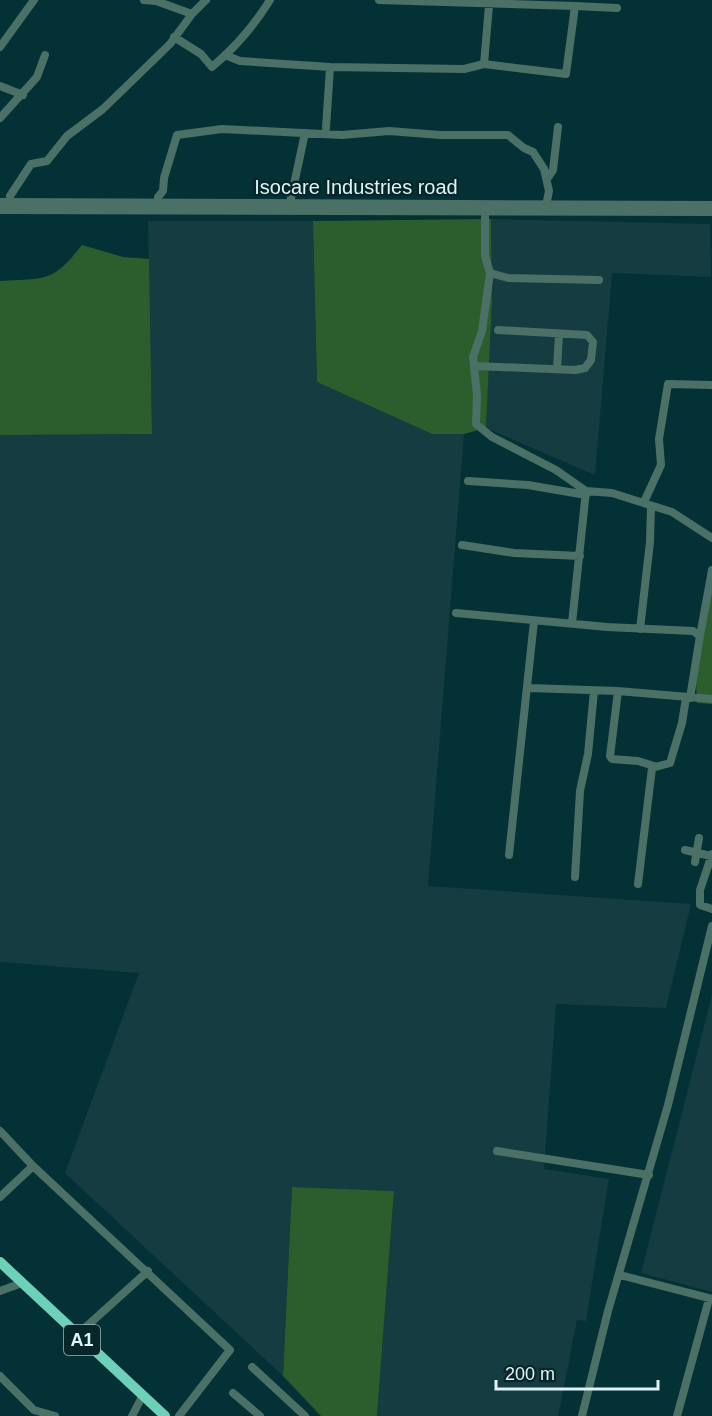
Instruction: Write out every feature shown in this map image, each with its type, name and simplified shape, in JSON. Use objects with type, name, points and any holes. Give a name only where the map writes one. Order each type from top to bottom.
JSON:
[{"type":"highway","name":"A1","points":[[0,1262],[165,1416]]},
{"type":"street","points":[[0,47],[34,0]]},
{"type":"street","points":[[144,0],[156,1],[192,14]]},
{"type":"street","points":[[0,194],[12,199],[31,164],[47,161],[67,136],[103,109],[174,38],[206,0]]},
{"type":"street","points":[[174,38],[201,54],[212,67],[258,20],[270,0]]},
{"type":"street","points":[[379,0],[617,8]]},
{"type":"street","points":[[484,64],[489,5]]},
{"type":"street","points":[[225,55],[240,61],[330,67],[464,69],[484,64],[566,74],[575,6]]},
{"type":"street","points":[[0,118],[37,77],[45,55]]},
{"type":"street","points":[[326,128],[330,67]]},
{"type":"street","points":[[0,86],[23,94]]},
{"type":"street","points":[[547,179],[553,170],[558,127]]},
{"type":"street","points":[[158,203],[177,135],[222,129],[342,135],[389,131],[441,135],[508,135],[533,152],[547,179],[549,191],[546,207]]},
{"type":"street","points":[[290,203],[305,133]]},
{"type":"street","name":"Isocare Industries road","points":[[0,202],[12,199],[139,207],[158,203],[485,207]]},
{"type":"street","name":"Isocare Industries road","points":[[0,210],[139,207],[712,205]]},
{"type":"street","points":[[485,207],[485,256],[490,273],[482,331],[473,357],[477,395],[476,424],[492,437],[556,470],[586,493]]},
{"type":"street","name":"Isocare Industries road","points":[[546,207],[712,212]]},
{"type":"street","points":[[490,273],[508,278],[598,280]]},
{"type":"street","points":[[474,366],[585,368],[594,350],[591,338],[587,335],[498,330]]},
{"type":"street","points":[[557,369],[559,334]]},
{"type":"street","points":[[640,629],[650,542],[647,505],[661,465],[659,439],[667,386],[670,383],[712,384]]},
{"type":"street","points":[[468,481],[528,485],[586,493],[612,493],[680,515],[712,538]]},
{"type":"street","points":[[572,623],[586,493]]},
{"type":"street","points":[[462,545],[514,553],[580,556]]},
{"type":"street","points":[[618,691],[610,756],[612,759],[638,761],[654,766],[670,763],[688,698],[712,570]]},
{"type":"street","points":[[456,613],[640,629],[688,630],[700,636]]},
{"type":"street","points":[[509,855],[523,706],[529,688],[534,621]]},
{"type":"street","points":[[529,688],[618,691],[712,699]]},
{"type":"street","points":[[575,878],[579,802],[588,754],[594,691]]},
{"type":"street","points":[[638,884],[654,766]]},
{"type":"street","points":[[696,862],[699,838]]},
{"type":"street","points":[[685,850],[712,855],[700,890],[700,905],[712,909]]},
{"type":"street","points":[[582,1416],[649,1175],[712,926]]},
{"type":"street","points":[[0,1131],[33,1166],[230,1350],[179,1416]]},
{"type":"street","points":[[497,1151],[649,1175]]},
{"type":"street","points":[[0,1197],[33,1166]]},
{"type":"street","points":[[77,1335],[148,1271]]},
{"type":"street","points":[[620,1275],[711,1299],[677,1416]]},
{"type":"street","points":[[0,1292],[22,1283]]},
{"type":"street","points":[[252,1367],[305,1416]]},
{"type":"street","points":[[0,1376],[34,1410],[55,1416]]},
{"type":"street","points":[[233,1393],[260,1416]]},
{"type":"street","points":[[132,1416],[143,1395]]},
{"type":"shaded area","points":[[491,219],[710,224],[711,277],[612,273],[595,475],[486,428],[492,301]]},
{"type":"shaded area","points":[[148,221],[313,221],[317,382],[432,434],[464,434],[428,886],[691,904],[666,1008],[556,1004],[544,1169],[609,1179],[586,1321],[577,1320],[558,1416],[377,1416],[394,1191],[292,1187],[283,1376],[65,1173],[139,973],[0,962],[0,435],[152,434]]},
{"type":"shaded area","points":[[712,995],[712,1292],[641,1273]]},
{"type":"green space","points":[[491,219],[492,301],[486,428],[464,434],[432,434],[317,382],[313,221]]},
{"type":"green space","points":[[82,245],[123,257],[149,259],[152,434],[0,435],[0,281],[47,276],[63,266]]},
{"type":"green space","points":[[712,584],[712,704],[697,703],[696,683]]},
{"type":"green space","points":[[292,1187],[394,1191],[377,1416],[321,1416],[283,1376]]}]
